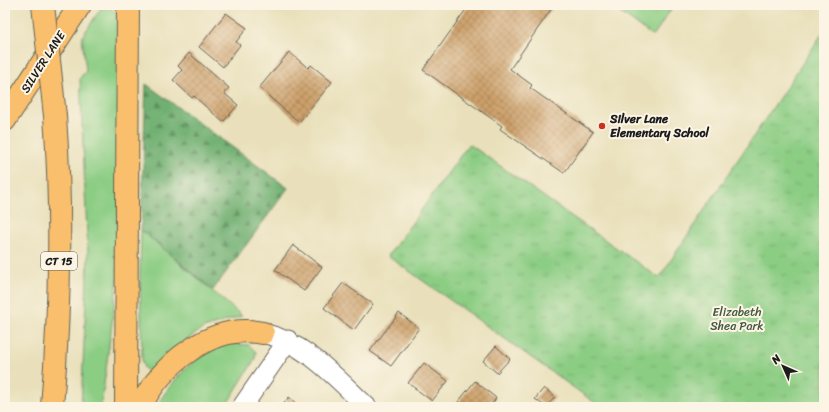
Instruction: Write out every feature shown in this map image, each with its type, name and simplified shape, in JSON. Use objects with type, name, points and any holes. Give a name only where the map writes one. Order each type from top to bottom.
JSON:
[{"type":"main road","name":"CT 15","points":[[43,5],[55,116],[58,180],[59,251],[52,407]]},
{"type":"main road","name":"SILVER LANE","points":[[5,120],[80,5]]},
{"type":"main road","points":[[126,407],[128,5]]},
{"type":"main road","points":[[140,407],[148,393],[167,369],[184,354],[203,342],[241,331],[263,333]]},
{"type":"street","points":[[263,333],[288,340],[319,362],[367,407]]},
{"type":"street","points":[[242,407],[288,340]]},
{"type":"green space","points":[[609,5],[674,5],[653,36]]},
{"type":"green space","points":[[108,7],[120,15],[118,278],[101,407],[81,407],[88,256],[80,78],[86,71],[82,37],[101,8]]},
{"type":"green space","name":"Elizabeth Shea Park","points":[[824,31],[824,407],[601,407],[388,256],[469,144],[659,278]]},
{"type":"green space","points":[[146,84],[288,188],[213,290],[141,230]]},
{"type":"green space","points":[[141,230],[242,316],[204,328],[170,351],[148,372],[144,368],[142,360],[140,277]]},
{"type":"green space","points":[[227,343],[249,345],[256,352],[255,359],[225,407],[156,407],[177,377],[205,354]]},
{"type":"building","points":[[469,5],[554,5],[510,69],[532,85],[530,88],[593,132],[564,173],[500,129],[502,126],[423,70]]},
{"type":"building","points":[[226,13],[247,28],[236,42],[240,45],[223,67],[199,47]]},
{"type":"building","points":[[289,52],[308,68],[311,65],[332,82],[299,122],[259,88]]},
{"type":"building","points":[[189,53],[229,88],[224,93],[238,105],[223,122],[194,96],[192,98],[173,80],[182,70],[178,66]]},
{"type":"building","points":[[293,245],[322,267],[304,291],[275,270]]},
{"type":"building","points":[[343,283],[373,304],[354,330],[324,308]]},
{"type":"building","points":[[399,313],[419,328],[391,366],[370,351]]},
{"type":"building","points":[[496,346],[510,359],[497,373],[483,361]]},
{"type":"building","points":[[424,363],[448,381],[432,401],[408,383]]},
{"type":"building","points":[[475,381],[496,398],[490,407],[454,407]]},
{"type":"building","points":[[544,388],[555,397],[546,407],[535,399]]},
{"type":"building","points":[[289,397],[300,407],[281,407]]},
{"type":"place","name":"Silver Lane Elementary School","points":[[602,126]]}]
